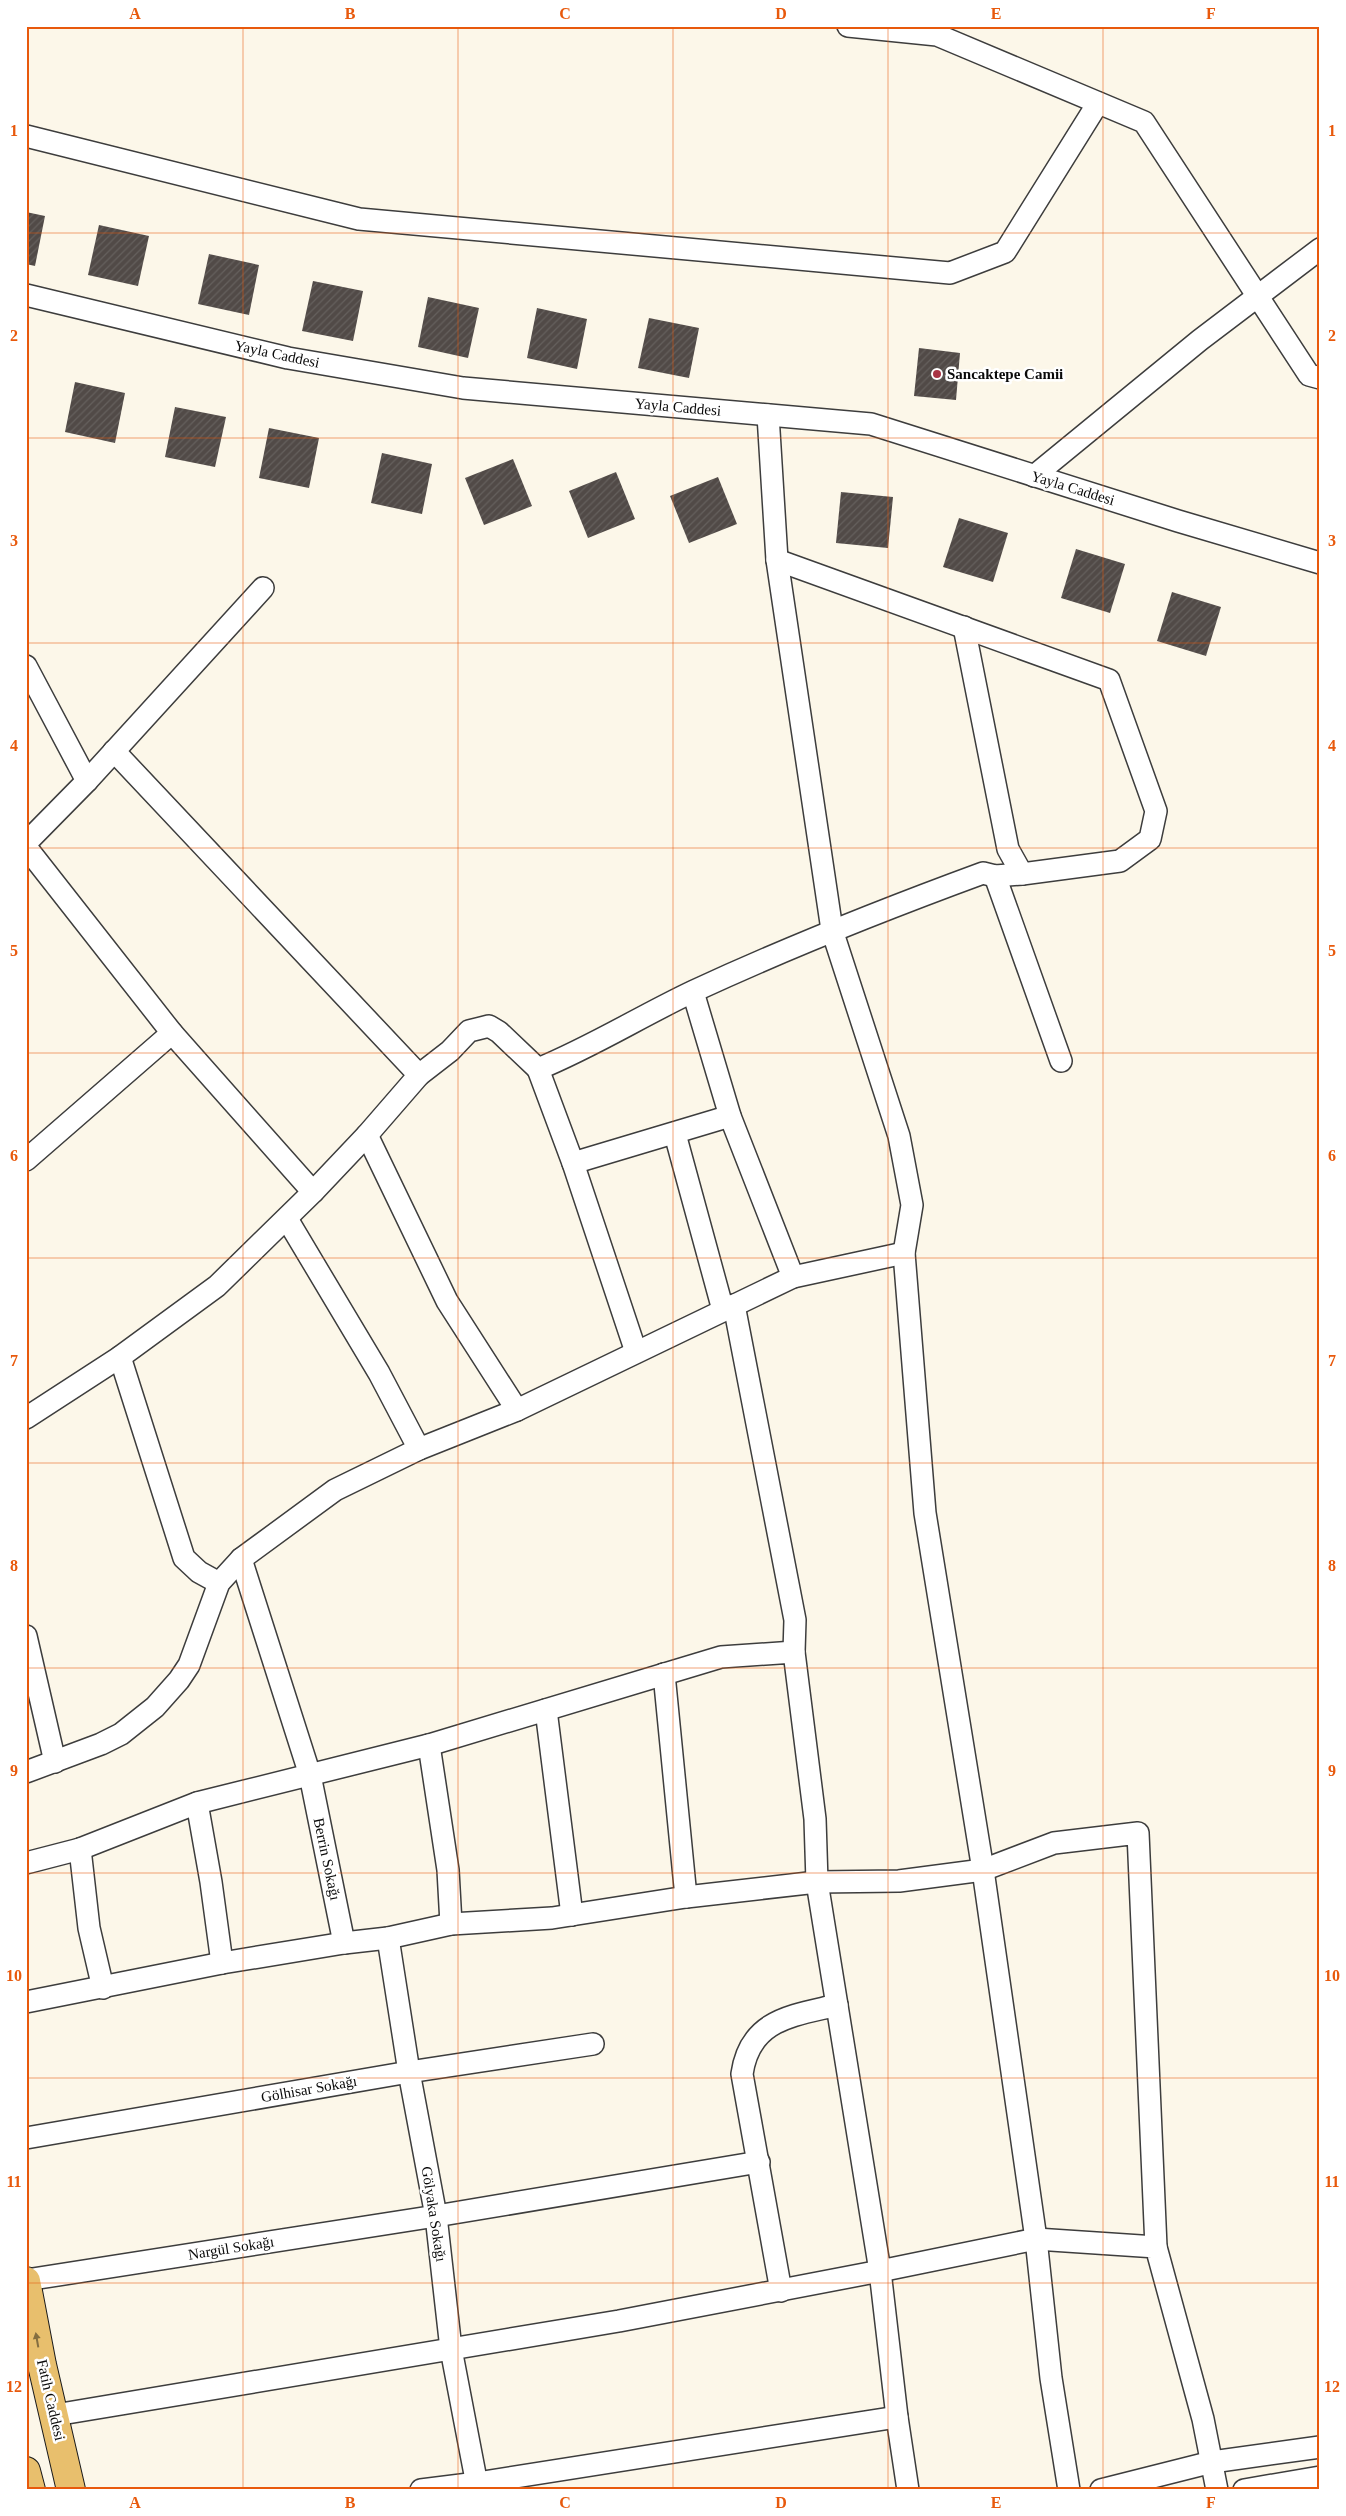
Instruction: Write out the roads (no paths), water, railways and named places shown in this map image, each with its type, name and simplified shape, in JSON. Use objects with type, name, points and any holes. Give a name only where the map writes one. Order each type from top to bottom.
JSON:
[{"type":"main road","name":"Fatih Caddesi","points":[[26,2280],[42,2365],[71,2490]]},
{"type":"main road","points":[[26,2472],[31,2490]]},
{"type":"street","points":[[848,26],[936,35],[1144,122],[1309,375],[1320,378]]},
{"type":"street","points":[[26,136],[358,219],[950,272],[1005,252],[1098,102]]},
{"type":"street","points":[[1034,476],[1200,340],[1320,249]]},
{"type":"street","name":"Yayla Caddesi","points":[[26,295],[288,358],[463,388],[871,424],[1320,563]]},
{"type":"street","points":[[768,415],[777,560],[832,930],[899,1136],[912,1205],[904,1253],[925,1514],[983,1870],[1036,2239],[1051,2378],[1069,2490]]},
{"type":"street","points":[[538,1069],[580,1052],[693,992],[832,930],[983,873],[995,876],[1022,874],[1120,862],[1150,839],[1156,811],[1109,680],[777,560]]},
{"type":"street","points":[[26,843],[87,781],[263,588]]},
{"type":"street","points":[[964,627],[1008,848],[1022,874]]},
{"type":"street","points":[[26,666],[87,781]]},
{"type":"street","points":[[114,751],[419,1075]]},
{"type":"street","points":[[26,847],[172,1033],[313,1192]]},
{"type":"street","points":[[995,876],[1061,1061]]},
{"type":"street","points":[[693,992],[730,1116],[793,1277]]},
{"type":"street","points":[[26,1418],[120,1357],[216,1286],[288,1219],[367,1135],[419,1075],[450,1051],[469,1031],[488,1026],[499,1032],[538,1069],[573,1163],[636,1352]]},
{"type":"street","points":[[26,1160],[172,1033]]},
{"type":"street","points":[[573,1163],[730,1116]]},
{"type":"street","points":[[675,1134],[728,1308],[795,1620],[794,1652],[815,1819],[817,1882],[880,2270],[897,2417],[908,2490]]},
{"type":"street","points":[[367,1135],[447,1301],[517,1410]]},
{"type":"street","points":[[288,1219],[379,1374],[420,1449]]},
{"type":"street","points":[[26,1772],[56,1762],[121,1734],[139,1721],[168,1694],[189,1665],[219,1583],[241,1559],[336,1490],[420,1449],[517,1410],[793,1277],[904,1253]]},
{"type":"street","points":[[120,1357],[184,1558],[200,1572],[219,1583]]},
{"type":"street","name":"Berrin Sokağı","points":[[241,1559],[310,1775],[344,1943]]},
{"type":"street","points":[[26,1636],[56,1762]]},
{"type":"street","points":[[26,1864],[80,1849],[197,1803],[429,1745],[721,1657],[794,1652]]},
{"type":"street","points":[[664,1674],[686,1897]]},
{"type":"street","points":[[546,1710],[572,1915]]},
{"type":"street","points":[[429,1745],[448,1870],[450,1924]]},
{"type":"street","points":[[197,1803],[211,1882],[222,1963]]},
{"type":"street","points":[[26,2002],[222,1963],[344,1943],[388,1938],[450,1924],[572,1915],[686,1897],[817,1882],[899,1882],[983,1870],[1054,1843],[1138,1833],[1156,2247],[1203,2419],[1218,2490]]},
{"type":"street","points":[[80,1849],[89,1928],[103,1988]]},
{"type":"street","name":"Gölyaka Sokağı","points":[[388,1938],[408,2072],[436,2216],[451,2349],[477,2487]]},
{"type":"street","points":[[781,2291],[742,2074],[750,2046],[767,2027],[778,2020],[837,2005]]},
{"type":"street","name":"Gölhisar Sokağı","points":[[26,2138],[408,2072],[593,2044]]},
{"type":"street","name":"Nargül Sokağı","points":[[26,2280],[436,2216],[759,2162]]},
{"type":"street","points":[[55,2415],[451,2349],[781,2291],[1036,2239],[1156,2247]]},
{"type":"street","points":[[421,2490],[477,2487],[897,2417]]},
{"type":"street","points":[[1101,2490],[1212,2462],[1320,2447]]},
{"type":"street","points":[[1244,2490],[1320,2477]]},
{"type":"place","name":"Sancaktepe Camii","points":[[937,374]]}]
